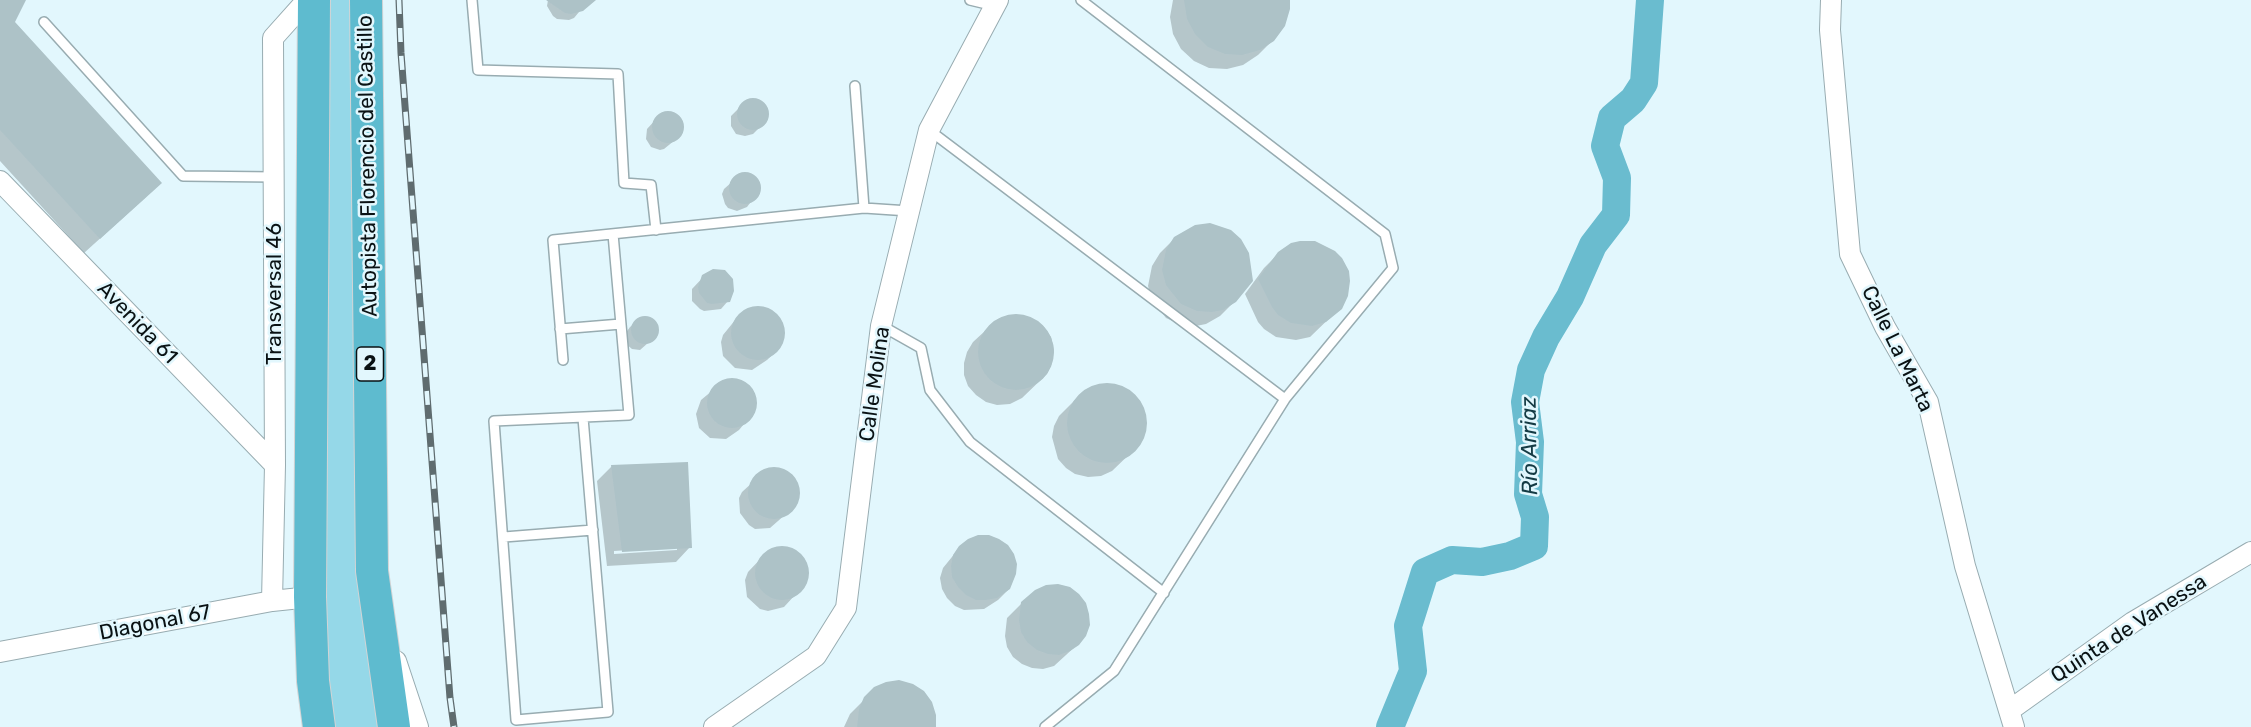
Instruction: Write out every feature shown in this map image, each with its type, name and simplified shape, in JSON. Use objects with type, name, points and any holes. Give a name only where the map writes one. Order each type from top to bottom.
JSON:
[{"type":"highway","points":[[314,0],[310,597],[313,681],[319,727]]},
{"type":"highway","name":"Autopista Florencio del Castillo","points":[[366,0],[372,571],[394,727]]},
{"type":"street","name":"Transversal 46","points":[[272,601],[275,465],[273,38],[307,0]]},
{"type":"street","name":"Calle La Marta","points":[[1831,0],[1830,30],[1850,254],[1885,327],[1928,402],[1965,566],[2012,718]]},
{"type":"street","name":"Calle Molina","points":[[714,727],[816,656],[846,608],[881,326],[929,130],[997,3]]},
{"type":"street","name":"Avenida 61","points":[[0,181],[275,465]]},
{"type":"street","name":"Quinta de Vanessa","points":[[2012,718],[2133,622],[2251,552]]},
{"type":"street","name":"Diagonal 67","points":[[0,652],[272,601],[310,597]]},
{"type":"street","points":[[377,604],[418,727]]},
{"type":"lane","points":[[472,0],[478,70],[618,75],[624,183],[651,185],[656,230]]},
{"type":"lane","points":[[970,0],[997,3]]},
{"type":"lane","points":[[1045,727],[1114,671],[1285,399],[1393,268],[1385,234],[1081,0]]},
{"type":"lane","points":[[44,22],[183,176],[275,177]]},
{"type":"lane","points":[[855,86],[864,208]]},
{"type":"lane","points":[[929,130],[1285,399]]},
{"type":"lane","points":[[563,360],[553,240],[864,208],[909,211]]},
{"type":"lane","points":[[583,418],[608,712],[516,720],[494,421],[629,415],[613,234]]},
{"type":"lane","points":[[560,329],[621,324]]},
{"type":"lane","points":[[881,326],[921,348],[930,390],[970,442],[1164,593]]},
{"type":"lane","points":[[504,537],[593,530]]},
{"type":"shaded area","points":[[314,0],[366,0],[372,571],[394,727],[320,727]]},
{"type":"building","points":[[0,0],[26,0],[15,22],[162,183],[100,239],[0,130]]},
{"type":"building","points":[[546,0],[596,0],[583,11],[571,14],[565,13]]},
{"type":"building","points":[[1184,0],[1290,0],[1290,9],[1285,26],[1274,41],[1260,50],[1242,55],[1225,54],[1208,47],[1195,34],[1187,19]]},
{"type":"building","points":[[753,98],[764,103],[769,114],[764,125],[753,130],[742,125],[737,114],[742,103]]},
{"type":"building","points":[[668,111],[679,116],[684,127],[679,138],[668,143],[657,138],[652,127],[657,116]]},
{"type":"building","points":[[745,172],[757,176],[761,188],[757,200],[745,204],[733,200],[729,188],[733,176]]},
{"type":"building","points":[[1210,223],[1231,230],[1241,239],[1249,253],[1253,281],[1236,302],[1223,310],[1212,312],[1197,311],[1181,304],[1166,285],[1162,270],[1166,250],[1174,237],[1195,225]]},
{"type":"building","points":[[1315,241],[1335,251],[1349,271],[1348,296],[1342,309],[1326,322],[1312,326],[1291,323],[1278,315],[1258,279],[1278,252],[1291,243]]},
{"type":"building","points":[[713,269],[725,270],[733,279],[734,291],[730,302],[707,303],[699,293],[698,287],[702,275]]},
{"type":"building","points":[[758,306],[768,308],[777,314],[783,323],[785,333],[783,343],[777,352],[768,358],[758,360],[748,358],[739,352],[733,343],[731,333],[733,323],[739,314],[748,308]]},
{"type":"building","points":[[1024,314],[1037,320],[1048,331],[1054,344],[1052,367],[1037,384],[1024,390],[1008,390],[995,384],[980,367],[978,344],[984,331],[1001,316]]},
{"type":"building","points":[[645,316],[655,320],[659,330],[655,340],[645,344],[635,340],[631,330],[635,320]]},
{"type":"building","points":[[737,378],[750,385],[756,393],[756,413],[750,421],[742,427],[727,428],[714,421],[708,413],[707,398],[714,385],[722,379]]},
{"type":"building","points":[[1107,383],[1122,386],[1135,395],[1144,408],[1147,423],[1144,438],[1135,451],[1122,460],[1107,463],[1092,460],[1079,451],[1070,438],[1067,423],[1070,408],[1079,395],[1092,386]]},
{"type":"building","points":[[688,462],[692,548],[622,552],[611,465]]},
{"type":"building","points":[[774,467],[784,469],[792,475],[798,483],[800,493],[798,503],[792,511],[784,517],[774,519],[764,517],[756,511],[750,503],[748,493],[750,483],[756,475],[764,469]]},
{"type":"building","points":[[978,535],[989,535],[999,539],[1008,545],[1014,554],[1017,564],[1016,574],[1010,589],[997,598],[976,600],[966,595],[952,577],[953,555],[959,546]]},
{"type":"building","points":[[782,546],[792,548],[801,554],[807,563],[809,573],[807,583],[801,592],[792,598],[782,600],[772,598],[763,592],[757,583],[755,573],[757,563],[763,554],[772,548]]},
{"type":"building","points":[[1058,584],[1070,587],[1079,594],[1086,603],[1090,625],[1079,645],[1059,655],[1037,650],[1027,642],[1021,632],[1019,620],[1021,602],[1035,590],[1046,585]]},
{"type":"building","points":[[899,680],[913,684],[924,691],[932,702],[936,715],[936,727],[857,727],[859,709],[864,697],[874,687]]},
{"type":"waterway","name":"Río Arriaz","points":[[1390,727],[1413,671],[1408,626],[1425,572],[1452,560],[1482,562],[1510,556],[1534,546],[1535,517],[1528,494],[1530,442],[1525,402],[1531,370],[1546,337],[1570,297],[1593,245],[1616,215],[1617,178],[1605,146],[1612,118],[1633,100],[1644,83],[1650,0]]},
{"type":"railway","points":[[399,0],[401,53],[454,727]]}]
